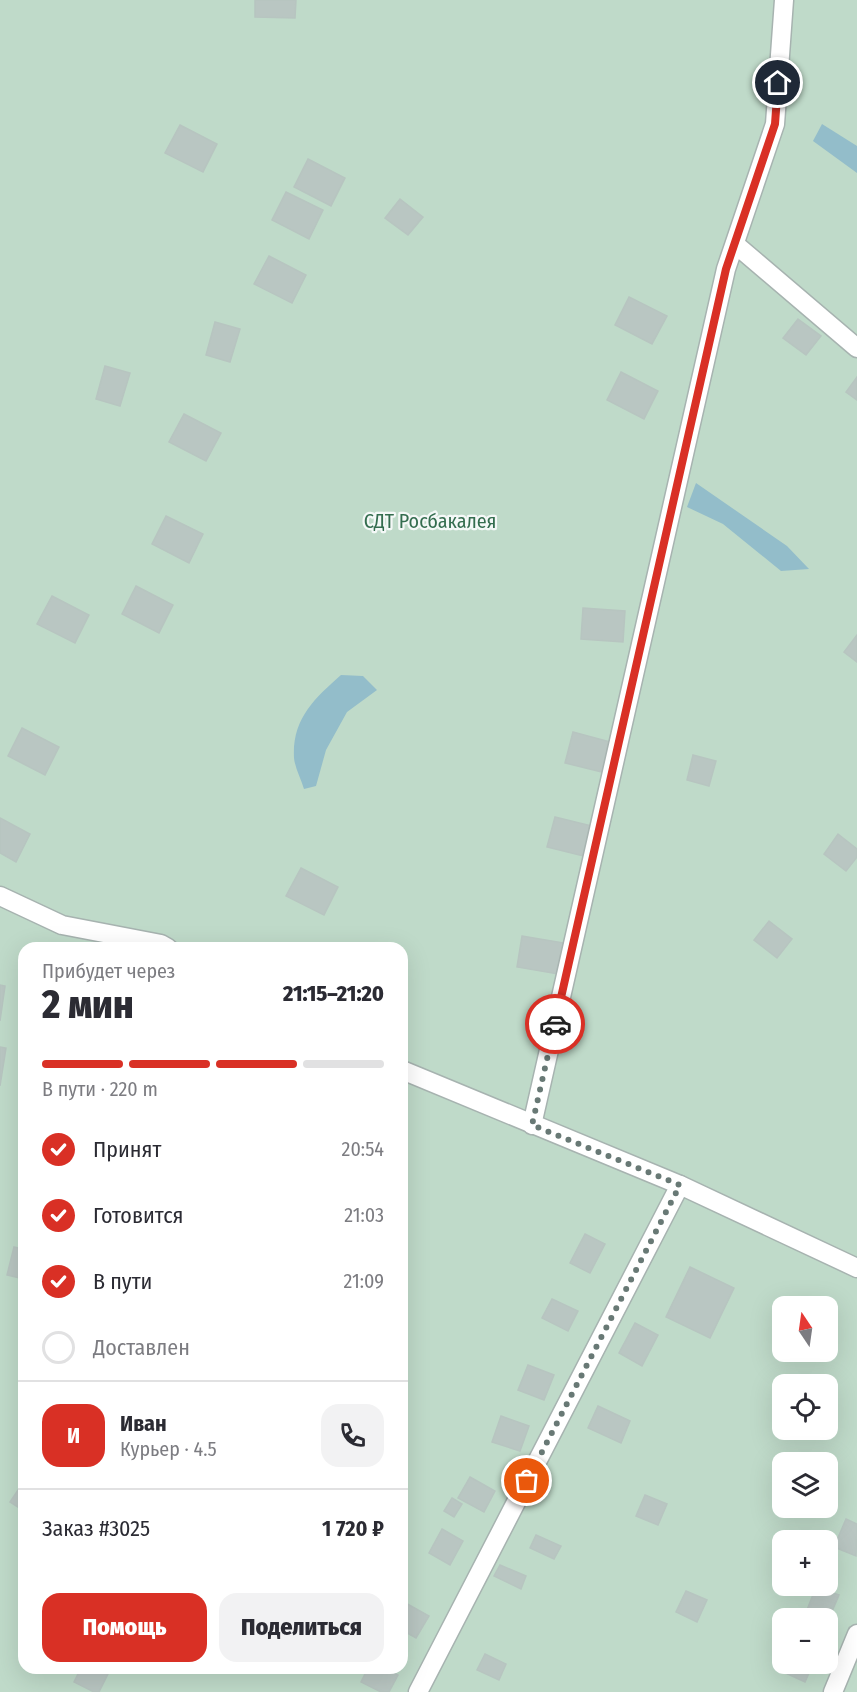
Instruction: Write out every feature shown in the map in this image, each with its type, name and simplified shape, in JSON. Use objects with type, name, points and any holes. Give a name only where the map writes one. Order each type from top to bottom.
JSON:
[{"type":"lane","points":[[532,1125],[726,269],[775,124],[784,0]]},
{"type":"lane","points":[[735,244],[857,348]]},
{"type":"lane","points":[[0,896],[62,925],[150,942]]},
{"type":"lane","points":[[408,1073],[680,1185],[857,1268]]},
{"type":"lane","points":[[417,1692],[680,1185]]},
{"type":"lane","points":[[833,1692],[857,1634]]},
{"type":"green space","name":"СДТ Росбакалея","points":[[0,0],[857,0],[857,1692],[0,1692]]},
{"type":"water","points":[[822,124],[857,146],[857,173],[813,141]]},
{"type":"water","points":[[696,483],[787,546],[809,569],[781,571],[723,524],[687,507]]},
{"type":"water","points":[[341,675],[363,676],[377,690],[347,712],[326,750],[316,786],[304,789],[294,758],[297,732],[307,711]]},
{"type":"building","points":[[255,0],[296,0],[295,18],[255,17]]},
{"type":"building","points":[[180,125],[217,144],[203,172],[165,153]]},
{"type":"building","points":[[308,159],[345,178],[331,206],[294,187]]},
{"type":"building","points":[[286,192],[323,210],[309,239],[272,220]]},
{"type":"building","points":[[400,199],[423,217],[408,235],[385,218]]},
{"type":"building","points":[[269,256],[306,275],[292,303],[254,284]]},
{"type":"building","points":[[629,297],[667,316],[652,344],[615,325]]},
{"type":"building","points":[[798,319],[821,336],[806,355],[783,338]]},
{"type":"building","points":[[215,322],[240,329],[230,362],[206,355]]},
{"type":"building","points":[[105,366],[130,373],[120,406],[96,399]]},
{"type":"building","points":[[621,372],[658,391],[644,419],[607,400]]},
{"type":"building","points":[[857,377],[857,400],[846,392]]},
{"type":"building","points":[[184,414],[221,433],[206,461],[169,442]]},
{"type":"building","points":[[166,516],[203,534],[189,563],[152,544]]},
{"type":"building","points":[[136,586],[173,605],[159,633],[122,614]]},
{"type":"building","points":[[52,596],[89,615],[75,643],[37,624]]},
{"type":"building","points":[[583,608],[625,611],[623,642],[581,639]]},
{"type":"building","points":[[857,635],[857,662],[844,652]]},
{"type":"building","points":[[22,728],[59,747],[45,775],[8,756]]},
{"type":"building","points":[[573,732],[614,743],[606,773],[565,763]]},
{"type":"building","points":[[693,755],[716,761],[709,786],[687,780]]},
{"type":"building","points":[[555,817],[596,827],[588,857],[547,847]]},
{"type":"building","points":[[0,818],[30,834],[16,862],[0,853]]},
{"type":"building","points":[[838,834],[857,849],[857,857],[846,871],[824,854]]},
{"type":"building","points":[[301,868],[338,887],[324,915],[286,896]]},
{"type":"building","points":[[769,921],[792,939],[777,958],[754,940]]},
{"type":"building","points":[[522,936],[564,943],[558,974],[517,967]]},
{"type":"building","points":[[0,985],[5,986],[0,1021]]},
{"type":"building","points":[[0,1047],[6,1048],[0,1086]]},
{"type":"building","points":[[585,1234],[605,1244],[590,1273],[570,1263]]},
{"type":"building","points":[[14,1247],[18,1248],[18,1278],[7,1275]]},
{"type":"building","points":[[690,1267],[734,1288],[710,1338],[666,1317]]},
{"type":"building","points":[[552,1299],[578,1311],[568,1331],[542,1318]]},
{"type":"building","points":[[635,1323],[658,1335],[642,1366],[619,1353]]},
{"type":"building","points":[[528,1365],[554,1375],[544,1400],[518,1390]]},
{"type":"building","points":[[598,1406],[630,1421],[621,1443],[588,1428]]},
{"type":"building","points":[[501,1416],[529,1426],[520,1451],[492,1442]]},
{"type":"building","points":[[470,1477],[495,1491],[484,1512],[458,1498]]},
{"type":"building","points":[[18,1490],[18,1507],[10,1502]]},
{"type":"building","points":[[645,1495],[667,1504],[658,1525],[636,1516]]},
{"type":"building","points":[[452,1498],[462,1504],[454,1517],[444,1511]]},
{"type":"building","points":[[846,1519],[857,1524],[856,1556],[838,1549],[838,1538]]},
{"type":"building","points":[[442,1529],[463,1541],[450,1565],[429,1553]]},
{"type":"building","points":[[536,1535],[561,1546],[554,1559],[530,1548]]},
{"type":"building","points":[[500,1565],[526,1576],[521,1589],[494,1576]]},
{"type":"building","points":[[686,1591],[707,1600],[697,1622],[676,1612]]},
{"type":"building","points":[[839,1595],[834,1608],[808,1608],[812,1596]]},
{"type":"building","points":[[408,1604],[429,1616],[416,1638],[408,1633]]},
{"type":"building","points":[[485,1654],[506,1664],[499,1680],[477,1670]]},
{"type":"building","points":[[78,1674],[108,1674],[99,1692],[94,1692],[74,1682]]},
{"type":"building","points":[[365,1674],[398,1675],[389,1692],[381,1692],[361,1682]]},
{"type":"building","points":[[787,1674],[809,1674],[805,1682]]},
{"type":"way so far","points":[[527,1481],[680,1185],[532,1125],[555,1024]]},
{"type":"route","points":[[555,1024],[726,269],[775,124],[778,83]]}]
